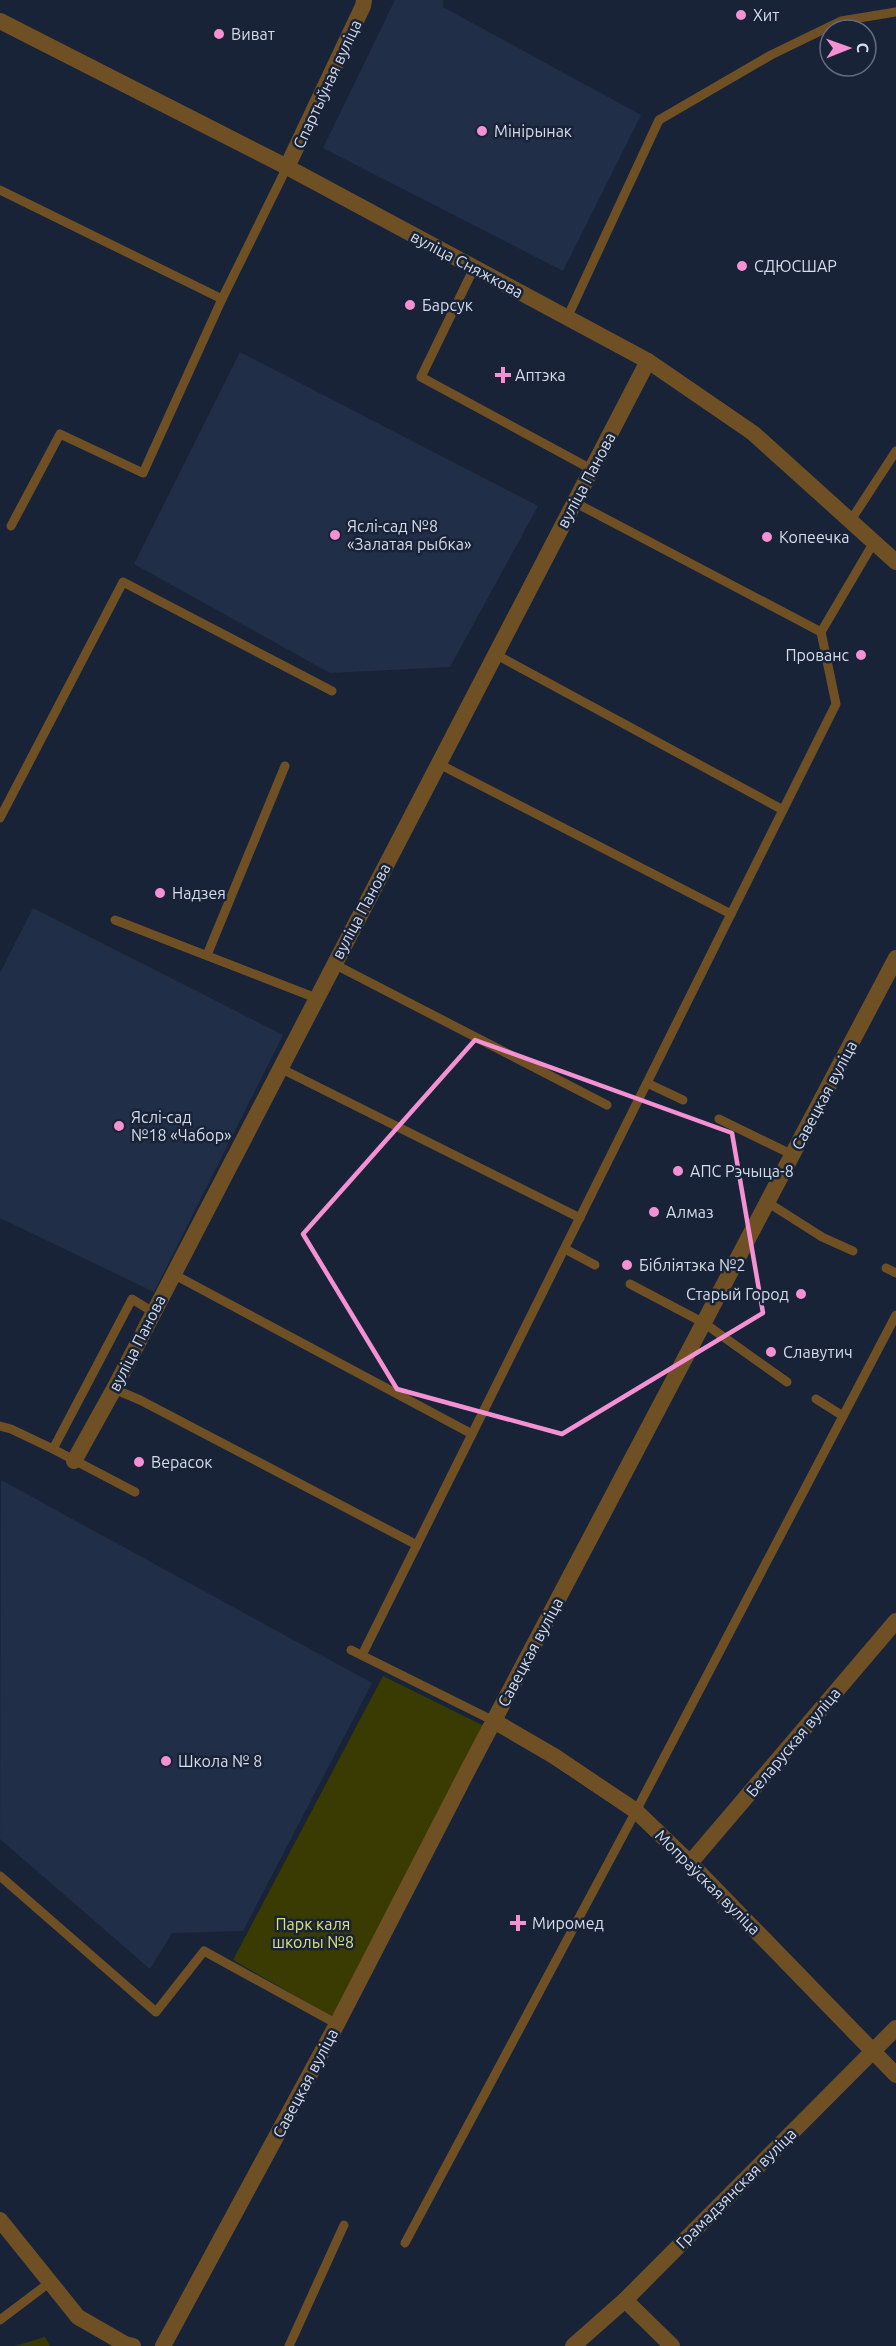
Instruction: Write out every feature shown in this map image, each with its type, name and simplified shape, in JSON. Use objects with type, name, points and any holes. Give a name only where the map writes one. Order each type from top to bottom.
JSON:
[{"type":"street","name":"Спартыўная вуліца","points":[[287,167],[364,0]]},
{"type":"street","name":"вуліца Сняжкова","points":[[0,21],[287,167],[648,362],[753,433],[896,562]]},
{"type":"street","name":"вуліца Панова","points":[[74,1461],[114,1389],[648,362]]},
{"type":"street","name":"Савецкая вуліца","points":[[163,2346],[337,2024],[896,958]]},
{"type":"street","name":"Беларуская вуліца","points":[[690,1863],[896,1621]]},
{"type":"street","name":"Мопраўская вуліца","points":[[494,1721],[554,1756],[636,1811],[690,1863],[896,2075]]},
{"type":"street","name":"Грамадзянская вуліца","points":[[573,2346],[625,2300],[896,2028]]},
{"type":"street","points":[[0,2220],[78,2317],[125,2344],[133,2346]]},
{"type":"street","points":[[625,2300],[672,2346]]},
{"type":"lane","points":[[567,318],[659,120],[771,55],[841,21],[896,12]]},
{"type":"lane","points":[[11,526],[60,434],[144,473],[222,299],[287,167]]},
{"type":"lane","points":[[0,190],[222,299]]},
{"type":"lane","points":[[474,268],[421,377],[591,469]]},
{"type":"lane","points":[[851,520],[896,451]]},
{"type":"lane","points":[[574,502],[820,632]]},
{"type":"lane","points":[[362,1655],[836,704],[820,632],[874,542]]},
{"type":"lane","points":[[0,818],[123,582],[332,691]]},
{"type":"lane","points":[[495,654],[783,810]]},
{"type":"lane","points":[[439,764],[731,914]]},
{"type":"lane","points":[[207,955],[285,766]]},
{"type":"lane","points":[[115,920],[316,998]]},
{"type":"lane","points":[[334,964],[607,1105]]},
{"type":"lane","points":[[280,1068],[580,1218]]},
{"type":"lane","points":[[647,1083],[683,1101]]},
{"type":"lane","points":[[719,1119],[793,1155]]},
{"type":"lane","points":[[767,1202],[822,1237],[853,1251]]},
{"type":"lane","points":[[565,1249],[595,1265]]},
{"type":"lane","points":[[886,1268],[896,1273]]},
{"type":"lane","points":[[172,1274],[472,1434]]},
{"type":"lane","points":[[630,1284],[704,1323],[787,1382]]},
{"type":"lane","points":[[53,1449],[132,1299],[153,1312]]},
{"type":"lane","points":[[405,2243],[636,1811],[896,1315]]},
{"type":"lane","points":[[114,1389],[140,1400],[417,1545]]},
{"type":"lane","points":[[816,1399],[843,1416]]},
{"type":"lane","points":[[0,1426],[53,1449],[135,1492]]},
{"type":"lane","points":[[351,1650],[494,1721]]},
{"type":"lane","points":[[0,1875],[156,2012],[204,1950],[337,2024]]},
{"type":"lane","points":[[289,2346],[344,2226]]},
{"type":"lane","points":[[0,2320],[49,2283]]},
{"type":"highlighted area","points":[[475,1040],[732,1133],[763,1313],[562,1434],[397,1389],[303,1234]]},
{"type":"shaded area","name":"Мінірынак","points":[[395,0],[443,0],[443,7],[641,115],[563,271],[323,148]]},
{"type":"shaded area","name":"Яслі-сад №8 «Залатая рыбка»","points":[[240,352],[538,506],[450,667],[330,673],[134,564]]},
{"type":"shaded area","name":"Яслі-сад №18 «Чабор»","points":[[33,908],[283,1035],[154,1292],[0,1218],[0,973]]},
{"type":"shaded area","name":"Школа № 8","points":[[1,1480],[372,1683],[243,1931],[172,1933],[150,1969],[0,1839]]},
{"type":"green space","name":"Парк каля школы №8","points":[[383,1676],[486,1727],[336,2019],[233,1960]]},
{"type":"green space","points":[[45,2337],[50,2346],[15,2346]]},
{"type":"place","name":"Хит","points":[[741,15]]},
{"type":"place","name":"Виват","points":[[219,34]]},
{"type":"place","name":"Мінірынак","points":[[482,131]]},
{"type":"place","name":"СДЮСШАР","points":[[742,266]]},
{"type":"place","name":"Барсук","points":[[410,305]]},
{"type":"place","name":"Аптэка","points":[[503,375]]},
{"type":"place","name":"Яслі-сад №8 «Залатая рыбка»","points":[[335,535]]},
{"type":"place","name":"Копеечка","points":[[767,537]]},
{"type":"place","name":"Прованс","points":[[861,655]]},
{"type":"place","name":"Надзея","points":[[160,893]]},
{"type":"place","name":"Яслі-сад №18 «Чабор»","points":[[119,1126]]},
{"type":"place","name":"АПС Рэчыца-8","points":[[678,1171]]},
{"type":"place","name":"Алмаз","points":[[654,1212]]},
{"type":"place","name":"Бібліятэка №2","points":[[627,1265]]},
{"type":"place","name":"Старый Город","points":[[801,1294]]},
{"type":"place","name":"Славутич","points":[[771,1352]]},
{"type":"place","name":"Верасок","points":[[139,1462]]},
{"type":"place","name":"Школа № 8","points":[[166,1761]]},
{"type":"place","name":"Миромед","points":[[518,1923]]}]
